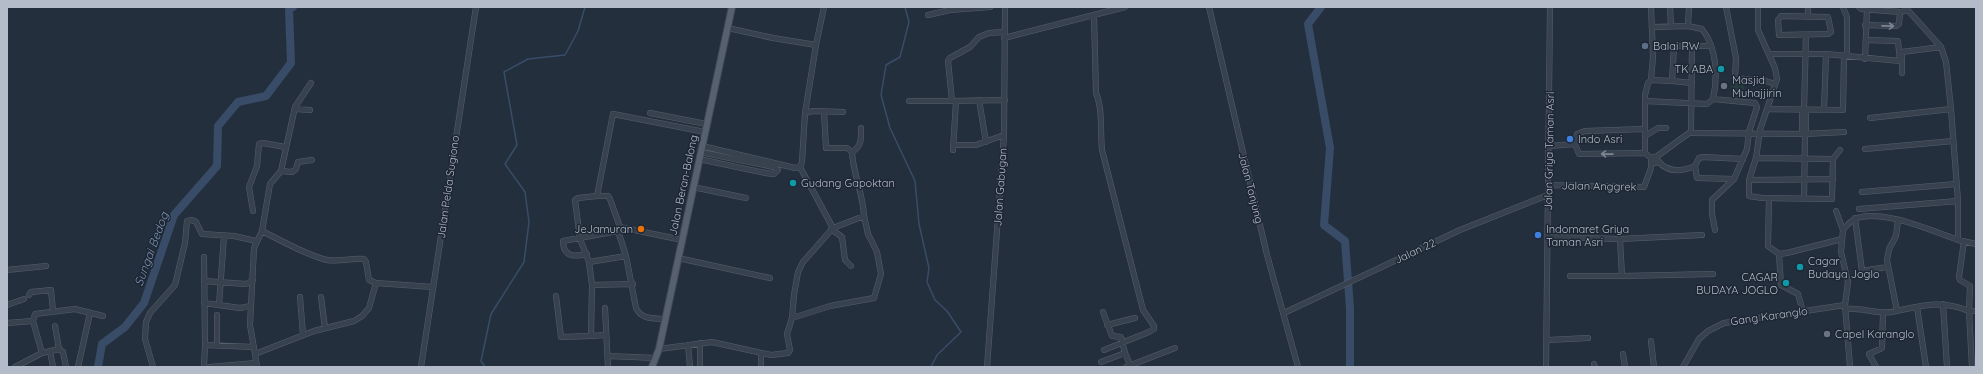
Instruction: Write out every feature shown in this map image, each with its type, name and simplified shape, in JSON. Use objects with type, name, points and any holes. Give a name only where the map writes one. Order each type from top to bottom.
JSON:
[{"type":"main road","name":"Jalan Beran-Balong","points":[[652,367],[659,349],[704,132],[732,7]]},
{"type":"street","name":"Jalan Pelda Sugiono","points":[[421,367],[476,7]]},
{"type":"street","points":[[824,7],[816,45],[806,113],[802,162],[800,166],[832,228],[842,237],[844,260],[851,266]]},
{"type":"street","points":[[928,15],[950,10],[990,7]]},
{"type":"street","name":"Jalan Gabugan","points":[[987,367],[1004,135],[1005,7]]},
{"type":"street","points":[[1004,135],[976,145],[953,148],[954,101],[949,59],[970,47],[979,36],[989,33],[1004,35],[1125,7]]},
{"type":"street","name":"Jalan Tanjung","points":[[1209,7],[1265,247],[1298,367]]},
{"type":"street","name":"Jalan Griya Taman Asri","points":[[1546,367],[1548,340],[1550,7]]},
{"type":"street","points":[[1651,7],[1653,46],[1651,80],[1646,89],[1645,101],[1644,129],[1646,152],[1654,160],[1669,169],[1678,171],[1695,166]]},
{"type":"street","points":[[1670,7],[1671,26]]},
{"type":"street","points":[[1688,26],[1689,7]]},
{"type":"street","points":[[1726,7],[1736,58],[1735,78],[1771,83]]},
{"type":"street","points":[[1715,230],[1712,214],[1712,200],[1734,179],[1754,133],[1768,109],[1771,83],[1777,74],[1758,30],[1758,7]]},
{"type":"street","points":[[1808,7],[1808,17]]},
{"type":"street","points":[[1768,109],[1843,110],[1847,17],[1843,7]]},
{"type":"street","points":[[1859,7],[1866,10],[1900,12],[1906,8],[1940,47],[1946,62],[1952,109],[1952,141],[1961,240],[1959,277],[1960,280],[1970,284],[1972,367]]},
{"type":"street","points":[[1865,58],[1866,10]]},
{"type":"street","points":[[1865,25],[1896,26],[1899,24],[1900,12]]},
{"type":"street","points":[[1094,15],[1096,93],[1100,102],[1102,150],[1132,273],[1144,314],[1152,323],[1154,329],[1104,350]]},
{"type":"street","points":[[1781,16],[1828,18],[1831,32],[1828,34],[1806,35],[1779,35],[1778,20],[1781,16]]},
{"type":"street","points":[[1645,101],[1707,104],[1713,99],[1716,76],[1711,46],[1702,29],[1688,26],[1652,27]]},
{"type":"street","points":[[728,28],[773,38],[816,45]]},
{"type":"street","points":[[1804,199],[1806,159],[1804,110],[1806,35]]},
{"type":"street","points":[[1866,40],[1898,41],[1902,73]]},
{"type":"street","points":[[1653,46],[1711,46]]},
{"type":"street","points":[[1672,81],[1674,46]]},
{"type":"street","points":[[1691,132],[1692,46]]},
{"type":"street","points":[[1901,59],[1902,52],[1940,47]]},
{"type":"street","points":[[1769,54],[1826,54],[1865,58],[1901,59]]},
{"type":"street","points":[[1824,110],[1826,54]]},
{"type":"street","points":[[1651,80],[1692,83]]},
{"type":"street","points":[[210,367],[256,365],[250,325],[256,241],[262,231],[270,184],[281,171],[285,147],[296,103],[311,84]]},
{"type":"street","points":[[1713,99],[1755,103],[1756,110],[1754,133],[1756,158],[1749,180],[1748,196],[1769,198],[1832,199],[1834,159],[1840,150]]},
{"type":"street","points":[[979,100],[986,142]]},
{"type":"street","points":[[909,101],[1005,100]]},
{"type":"street","points":[[295,109],[310,110]]},
{"type":"street","points":[[1870,118],[1952,109]]},
{"type":"street","points":[[806,113],[812,111],[843,112]]},
{"type":"street","points":[[792,318],[830,306],[874,298],[882,274],[877,252],[868,234],[861,192],[853,167],[852,152],[847,148],[828,149],[825,146],[824,112]]},
{"type":"street","points":[[598,196],[614,114],[704,132]]},
{"type":"street","points":[[650,114],[706,124]]},
{"type":"street","points":[[852,152],[858,148],[860,144],[861,128]]},
{"type":"street","points":[[1645,136],[1658,128],[1666,128]]},
{"type":"street","points":[[1644,129],[1585,131],[1577,134],[1575,144],[1579,154],[1646,152]]},
{"type":"street","points":[[1654,160],[1691,132],[1804,134],[1844,132]]},
{"type":"street","points":[[1865,149],[1952,141]]},
{"type":"street","points":[[253,211],[249,187],[257,166],[259,144],[263,143],[285,147]]},
{"type":"street","points":[[1549,146],[1575,144]]},
{"type":"street","points":[[701,149],[795,168],[800,166]]},
{"type":"street","points":[[699,159],[764,173],[774,174],[778,170],[774,167],[701,149]]},
{"type":"street","points":[[1734,179],[1699,178],[1696,176],[1695,166],[1699,158],[1703,157],[1743,159]]},
{"type":"street","points":[[1756,158],[1834,159]]},
{"type":"street","points":[[281,171],[292,172],[296,169],[298,162],[312,160]]},
{"type":"street","name":"Jalan Anggrek","points":[[1548,186],[1644,187],[1654,160]]},
{"type":"street","points":[[1749,180],[1833,179]]},
{"type":"street","points":[[1862,192],[1956,184]]},
{"type":"street","points":[[693,187],[746,198]]},
{"type":"street","name":"Jalan 22","points":[[1284,313],[1460,230],[1548,195]]},
{"type":"street","points":[[591,336],[592,285],[587,254],[580,239],[575,200],[578,198],[608,196],[619,229],[633,284],[636,308],[639,314],[647,318],[665,320]]},
{"type":"street","points":[[1769,198],[1768,246],[1779,254],[1782,285],[1798,294],[1803,312]]},
{"type":"street","points":[[1859,209],[1958,201]]},
{"type":"street","points":[[1836,211],[1842,230],[1842,262],[1848,282],[1845,307],[1850,367]]},
{"type":"street","points":[[659,349],[712,342],[771,355],[788,353],[790,350],[787,334],[792,318],[798,272],[803,262],[832,228],[864,216]]},
{"type":"street","points":[[1842,230],[1854,219],[1867,216],[1898,220],[1976,244]]},
{"type":"street","points":[[1854,219],[1862,271],[1887,267]]},
{"type":"street","points":[[153,367],[145,339],[146,322],[150,313],[175,285],[185,242],[187,221],[192,220],[196,222],[202,234],[249,238],[256,241]]},
{"type":"street","points":[[1897,311],[1887,267],[1888,254],[1896,236],[1898,220]]},
{"type":"street","points":[[587,254],[574,257],[570,256],[565,251],[562,243],[564,239],[580,239],[619,229],[682,240]]},
{"type":"street","points":[[262,231],[313,256],[327,260],[338,261],[354,258],[364,259],[366,262],[369,280],[376,283],[433,287]]},
{"type":"street","points":[[219,305],[224,236]]},
{"type":"street","points":[[1548,237],[1620,239],[1702,236]]},
{"type":"street","points":[[1620,239],[1622,276]]},
{"type":"street","points":[[1779,254],[1842,239]]},
{"type":"street","points":[[589,262],[626,256]]},
{"type":"street","points":[[204,257],[204,367]]},
{"type":"street","points":[[678,258],[770,278]]},
{"type":"street","points":[[7,270],[46,266]]},
{"type":"street","points":[[1570,276],[1713,274]]},
{"type":"street","points":[[204,281],[246,284],[253,280]]},
{"type":"street","points":[[255,354],[325,328],[354,321],[362,316],[369,308],[376,283]]},
{"type":"street","points":[[592,285],[633,284]]},
{"type":"street","points":[[29,295],[31,292],[51,290],[53,311]]},
{"type":"street","points":[[556,296],[561,337],[605,335]]},
{"type":"street","points":[[300,297],[304,335]]},
{"type":"street","points":[[321,297],[325,328]]},
{"type":"street","points":[[7,305],[24,299]]},
{"type":"street","points":[[204,303],[240,308],[251,306]]},
{"type":"street","points":[[1943,304],[1947,367]]},
{"type":"street","points":[[1876,367],[1869,354],[1881,350],[1882,348],[1884,313],[1943,304],[1954,305],[1970,311],[1976,311]]},
{"type":"street","name":"Gang Karanglo","points":[[1683,367],[1699,339],[1708,331],[1731,321],[1845,307],[1873,310],[1884,313]]},
{"type":"street","points":[[1917,307],[1926,367]]},
{"type":"street","points":[[605,308],[605,335],[608,367]]},
{"type":"street","points":[[42,353],[34,321],[35,314],[75,309],[103,316]]},
{"type":"street","points":[[1103,312],[1112,336],[1121,337],[1129,367],[1175,348]]},
{"type":"street","points":[[78,367],[90,313]]},
{"type":"street","points":[[217,345],[218,315]]},
{"type":"street","points":[[1107,325],[1135,318]]},
{"type":"street","points":[[7,323],[34,321]]},
{"type":"street","points":[[55,326],[59,349]]},
{"type":"street","points":[[1548,340],[1588,338]]},
{"type":"street","points":[[1650,341],[1654,367]]},
{"type":"street","points":[[700,343],[700,367]]},
{"type":"street","points":[[688,344],[690,367]]},
{"type":"street","points":[[204,345],[254,347]]},
{"type":"street","points":[[15,367],[42,353],[59,349],[64,352],[66,367]]},
{"type":"street","points":[[50,351],[53,367]]},
{"type":"street","points":[[761,353],[761,367]]},
{"type":"street","points":[[1101,362],[1125,353]]},
{"type":"street","points":[[1623,354],[1625,367]]},
{"type":"street","points":[[608,356],[656,358]]},
{"type":"green space","points":[[1732,79],[1745,79],[1744,97],[1731,96]]},
{"type":"waterway","name":"Sungai Bedog","points":[[98,367],[102,344],[125,327],[144,303],[174,215],[217,166],[218,126],[238,102],[266,96],[291,63],[289,9],[293,7]]},
{"type":"waterway","points":[[485,367],[481,361],[491,314],[524,262],[529,222],[525,192],[505,164],[517,145],[504,72],[528,59],[565,55],[578,31],[585,7]]},
{"type":"waterway","points":[[905,7],[909,22],[900,57],[886,65],[881,95],[890,128],[915,181],[919,224],[929,268],[927,282],[935,300],[947,311],[961,332],[937,355],[931,367]]},
{"type":"waterway","points":[[1321,7],[1308,24],[1330,148],[1324,225],[1345,241],[1350,308],[1350,367]]},
{"type":"place","name":"Balai RW","points":[[1645,46]]},
{"type":"place","name":"TK ABA","points":[[1721,69]]},
{"type":"place","name":"Masjid Muhajjirin","points":[[1724,86]]},
{"type":"place","name":"Indo Asri","points":[[1570,139]]},
{"type":"place","name":"Gudang Gapoktan","points":[[793,183]]},
{"type":"place","name":"JeJamuran","points":[[641,229]]},
{"type":"place","name":"Indomaret Griya Taman Asri","points":[[1538,235]]},
{"type":"place","name":"Cagar Budaya Joglo","points":[[1800,267]]},
{"type":"place","name":"CAGAR BUDAYA JOGLO","points":[[1786,283]]},
{"type":"place","name":"Capel Karanglo","points":[[1827,334]]}]
